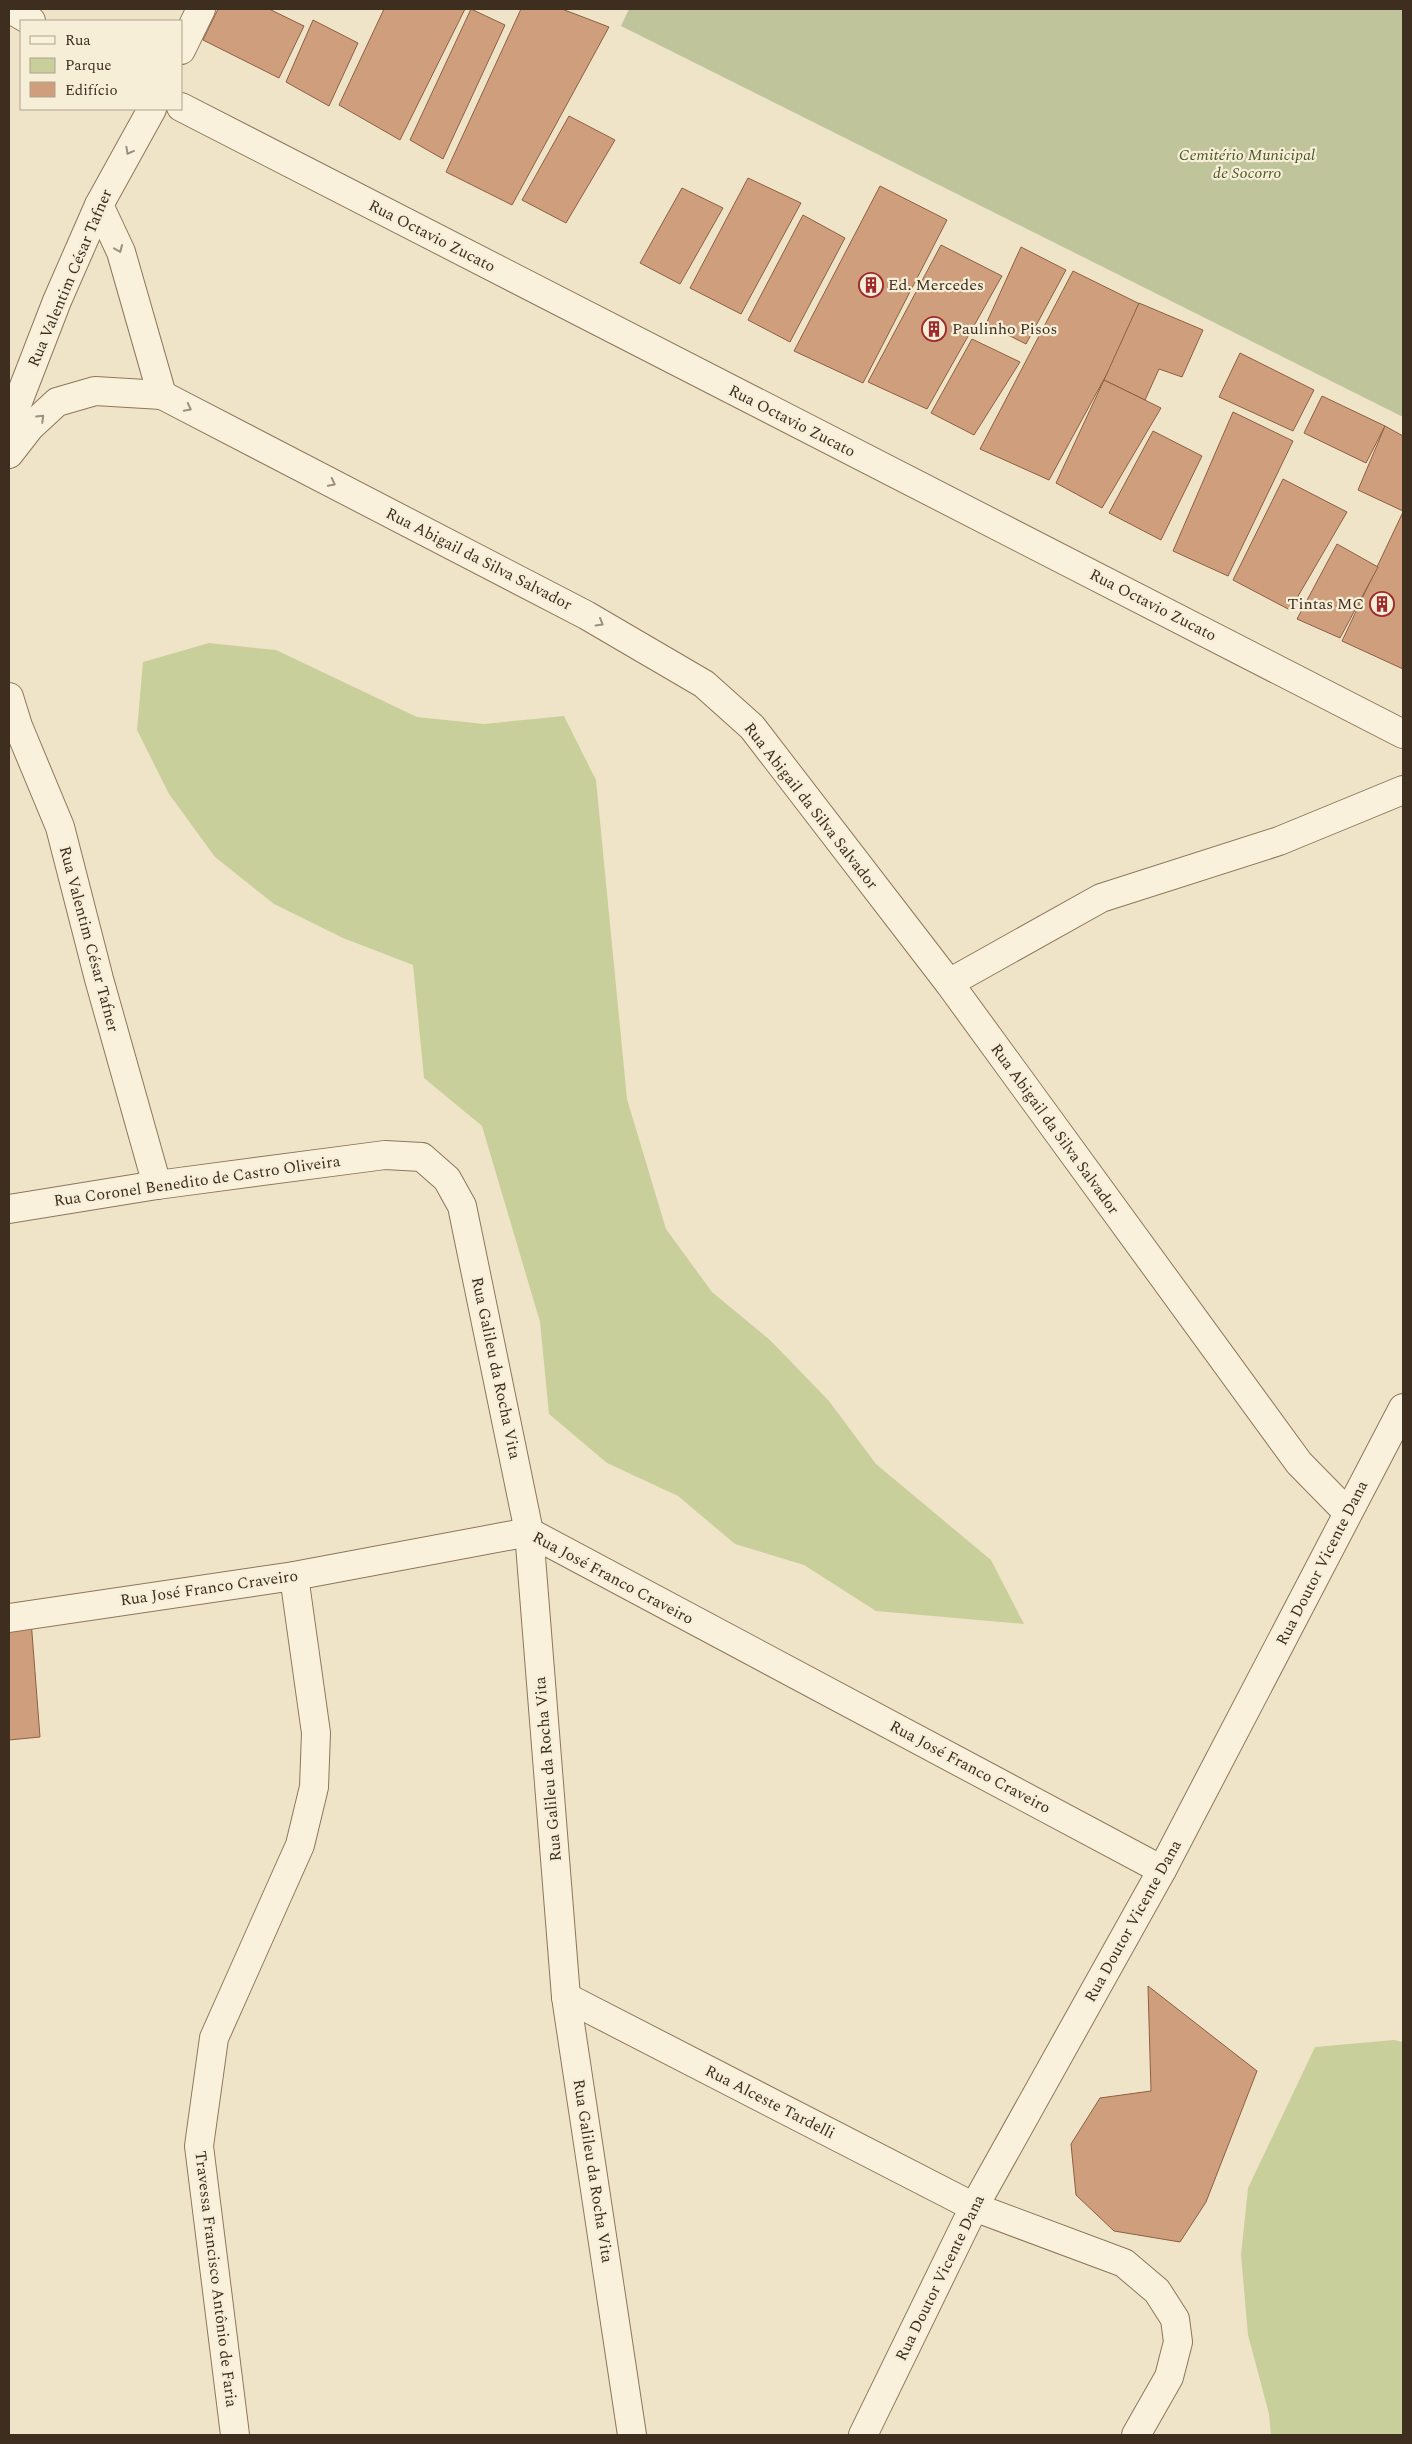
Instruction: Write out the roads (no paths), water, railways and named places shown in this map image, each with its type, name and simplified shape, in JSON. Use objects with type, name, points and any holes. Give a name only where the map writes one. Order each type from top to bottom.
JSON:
[{"type":"street","points":[[10,9],[29,20]]},
{"type":"street","points":[[182,48],[201,9]]},
{"type":"street","name":"Rua Octavio Zucato","points":[[182,108],[1403,734]]},
{"type":"street","name":"Rua Valentim César Tafner","points":[[9,424],[57,301],[99,205],[151,110]]},
{"type":"street","points":[[9,454],[30,427],[57,402],[94,391],[162,395],[121,252],[99,205]]},
{"type":"street","name":"Rua Abigail da Silva Salvador","points":[[162,395],[586,615],[704,684],[752,727],[949,983],[1299,1463],[1347,1512]]},
{"type":"street","name":"Rua Valentim César Tafner","points":[[9,698],[18,726],[60,827],[99,979],[157,1185]]},
{"type":"street","points":[[949,983],[1101,898],[1278,842],[1403,790]]},
{"type":"street","name":"Rua Coronel Benedito de Castro Oliveira","points":[[9,1209],[157,1185],[385,1154]]},
{"type":"street","name":"Rua Galileu da Rocha Vita","points":[[385,1154],[422,1157],[447,1179],[462,1206],[529,1532],[566,1997],[632,2435]]},
{"type":"street","name":"Rua Doutor Vicente Dana","points":[[863,2435],[974,2207],[1162,1870],[1322,1564],[1347,1512],[1403,1408]]},
{"type":"street","name":"Rua José Franco Craveiro","points":[[9,1618],[294,1576],[529,1532],[1162,1870]]},
{"type":"street","name":"Travessa Francisco Antônio de Faria","points":[[235,2435],[199,2146],[214,2038],[300,1845],[314,1787],[316,1733],[294,1576]]},
{"type":"street","name":"Rua Alceste Tardelli","points":[[566,1997],[974,2207],[1124,2263],[1157,2291],[1175,2319],[1178,2342],[1169,2377],[1136,2435]]},
{"type":"place","name":"Ed. Mercedes","points":[[871,285]]},
{"type":"place","name":"Paulinho Pisos","points":[[934,329]]},
{"type":"place","name":"Tintas MC","points":[[1382,604]]},
{"type":"park label","name":"Cemitério Municipal de Socorro","points":[[1247,164]]}]
